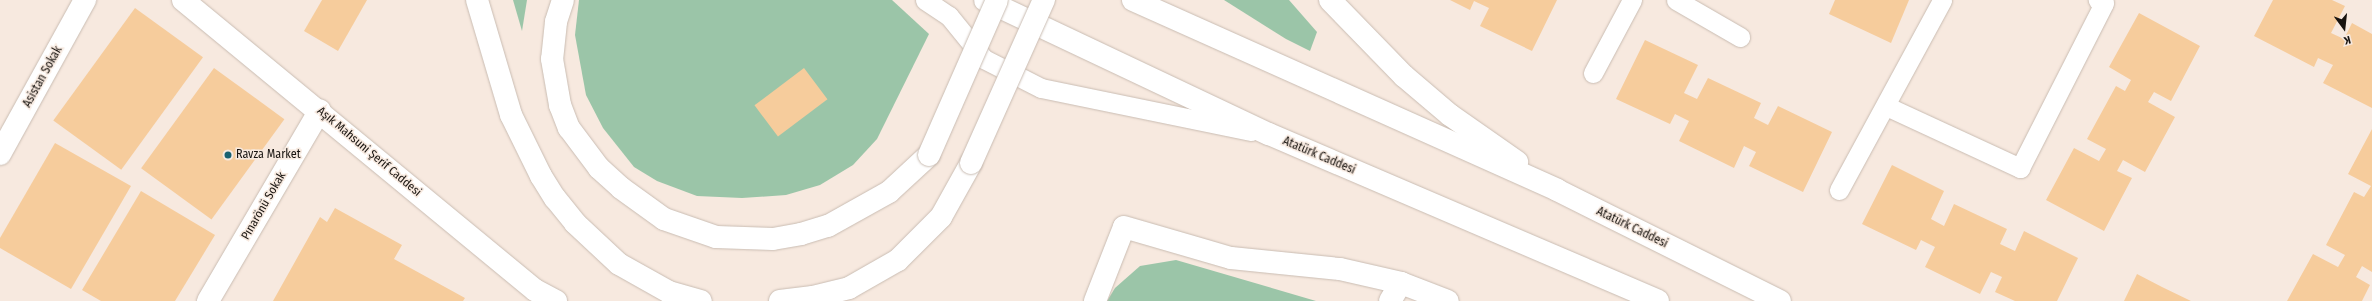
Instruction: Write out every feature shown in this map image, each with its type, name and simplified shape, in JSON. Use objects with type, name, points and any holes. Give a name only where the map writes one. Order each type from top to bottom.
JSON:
[{"type":"main road","name":"Asistan Sokak","points":[[0,154],[85,0]]},
{"type":"main road","name":"Aşık Mahsuni Şerif Caddesi","points":[[183,0],[320,110],[532,296],[556,301]]},
{"type":"main road","points":[[477,0],[511,115],[541,176],[556,198],[579,228],[619,264],[669,292],[701,301]]},
{"type":"main road","points":[[563,0],[556,22],[552,59],[560,104],[569,128],[599,168],[621,188],[664,219],[716,237],[767,239],[801,234],[828,226],[888,192],[929,155],[997,0]]},
{"type":"main road","name":"Atatürk Caddesi","points":[[985,0],[1269,134],[1658,301]]},
{"type":"main road","points":[[780,301],[813,297],[849,288],[898,260],[940,217],[971,163],[1044,0]]},
{"type":"main road","name":"Atatürk Caddesi","points":[[1133,0],[1557,190],[1780,301]]},
{"type":"main road","points":[[1330,0],[1409,81],[1450,115],[1557,190]]},
{"type":"main road","name":"Pınarönü Sokak","points":[[208,301],[320,110]]},
{"type":"main road","points":[[1095,301],[1124,227],[1231,258],[1340,269],[1396,292],[1448,301]]},
{"type":"lane","points":[[925,0],[949,16],[984,59],[1041,88],[1269,134]]},
{"type":"lane","points":[[1593,73],[1632,0]]},
{"type":"lane","points":[[1676,0],[1740,37]]},
{"type":"lane","points":[[1839,190],[1886,106],[1942,0]]},
{"type":"lane","points":[[1886,106],[2020,168],[2104,3],[2098,0]]},
{"type":"green space","points":[[513,0],[527,0],[522,31]]},
{"type":"green space","points":[[579,0],[892,0],[929,34],[877,139],[853,165],[820,185],[786,195],[742,198],[697,196],[657,181],[634,167],[603,128],[586,95],[575,35]]},
{"type":"green space","points":[[1224,0],[1289,0],[1317,32],[1310,51],[1286,39]]},
{"type":"green space","points":[[1176,260],[1316,301],[1107,301],[1115,288],[1140,266]]},
{"type":"building","points":[[322,0],[367,0],[338,51],[304,31]]},
{"type":"building","points":[[1450,0],[1557,0],[1532,51],[1480,26],[1489,8],[1474,1],[1470,10]]},
{"type":"building","points":[[1835,0],[1909,0],[1891,43],[1829,14]]},
{"type":"building","points":[[2273,0],[2332,0],[2345,6],[2331,33],[2344,39],[2352,23],[2372,34],[2372,108],[2323,83],[2333,65],[2318,58],[2314,67],[2254,36]]},
{"type":"building","points":[[135,8],[203,57],[121,170],[53,120]]},
{"type":"building","points":[[2139,13],[2200,46],[2171,101],[2154,92],[2148,102],[2175,117],[2145,172],[2123,160],[2117,171],[2132,178],[2104,231],[2046,200],[2074,148],[2099,161],[2106,149],[2087,139],[2116,86],[2125,91],[2131,80],[2109,67]]},
{"type":"building","points":[[1645,40],[1698,65],[1684,93],[1697,99],[1708,78],[1761,103],[1754,118],[1768,125],[1778,106],[1832,132],[1803,192],[1749,166],[1756,152],[1744,146],[1734,168],[1679,141],[1689,121],[1675,114],[1670,124],[1616,99]]},
{"type":"building","points":[[214,68],[284,119],[211,219],[141,168]]},
{"type":"building","points":[[804,68],[827,99],[778,136],[754,105]]},
{"type":"building","points":[[2372,129],[2372,272],[2362,266],[2356,277],[2370,285],[2362,301],[2287,301],[2313,254],[2338,267],[2345,255],[2326,245],[2354,192],[2364,197],[2371,186],[2348,174]]},
{"type":"building","points":[[55,143],[131,186],[71,289],[0,248],[0,238]]},
{"type":"building","points":[[1892,165],[1944,191],[1931,219],[1944,226],[1954,204],[2007,229],[2000,244],[2015,251],[2024,231],[2078,258],[2057,301],[2015,301],[1995,292],[2002,277],[1991,272],[1980,294],[1925,267],[1935,247],[1921,240],[1916,250],[1862,224]]},
{"type":"building","points":[[141,191],[215,235],[175,301],[101,301],[82,290]]},
{"type":"building","points":[[335,208],[402,245],[394,259],[465,298],[463,301],[273,301],[320,217],[327,222]]},
{"type":"building","points":[[2137,274],[2162,287],[2191,301],[2124,301]]},
{"type":"place","name":"Ravza Market","points":[[228,155]]}]
